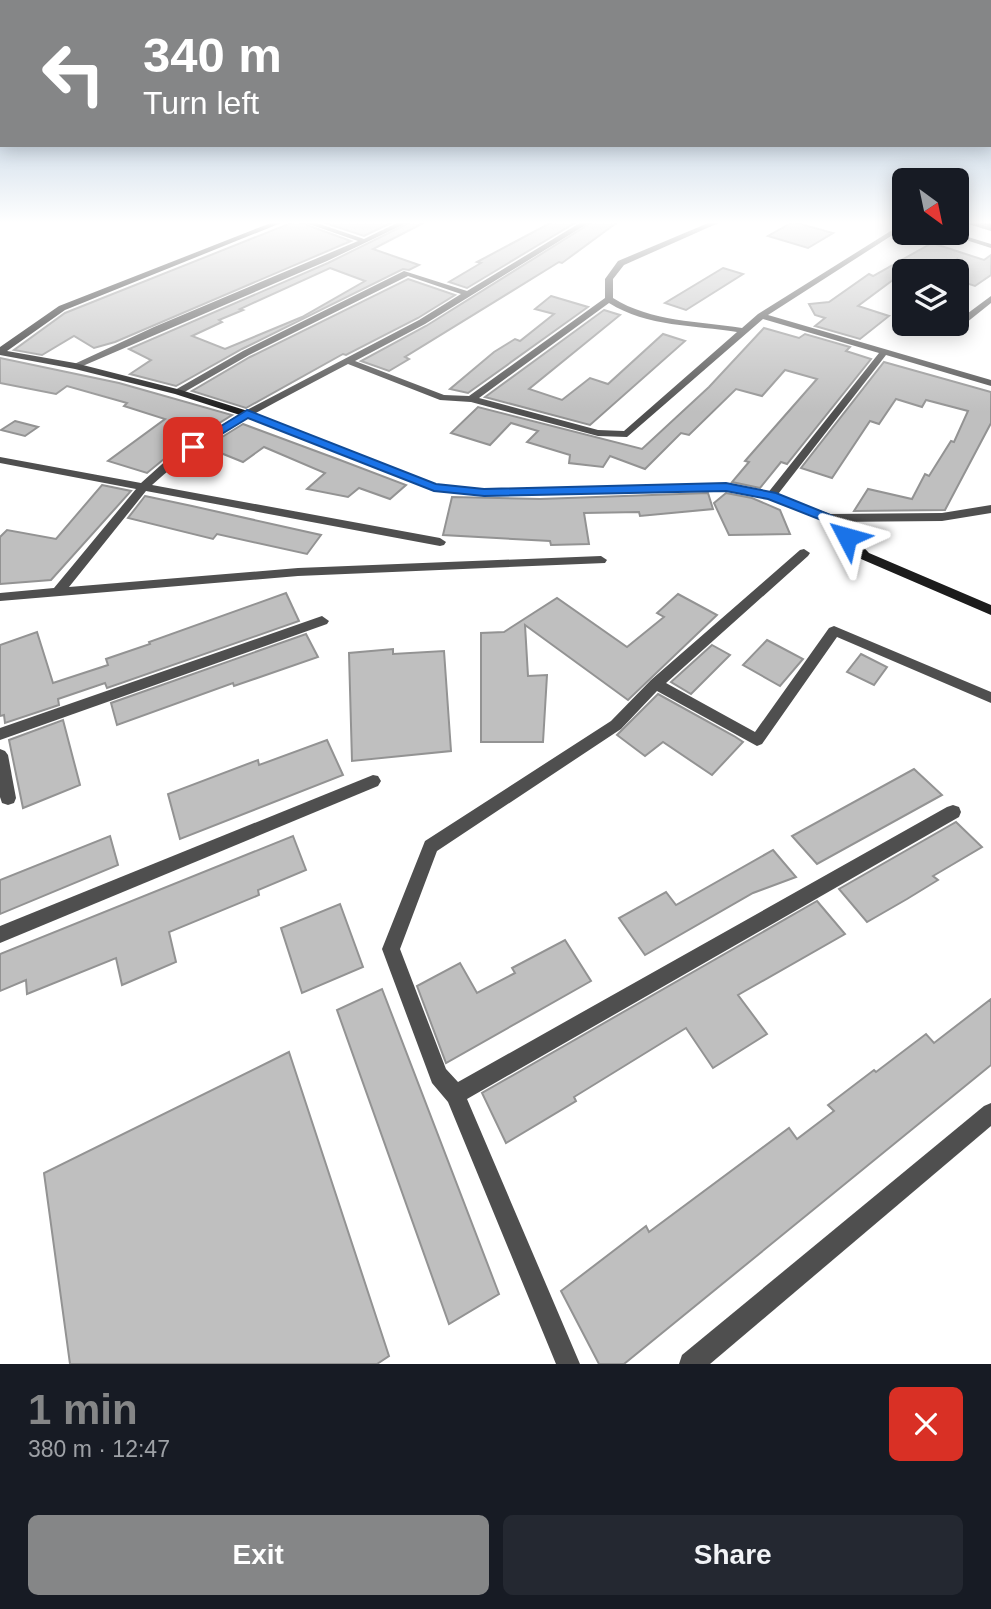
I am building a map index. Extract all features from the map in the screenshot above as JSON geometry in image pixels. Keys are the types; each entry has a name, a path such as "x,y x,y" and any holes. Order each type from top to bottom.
{"street":[{"path":"0,352 62,308 117,285"},
{"path":"75,366 144,333 267,285"},
{"path":"178,392 246,353 384,285"},
{"path":"441,285 468,294"},
{"path":"58,592 144,486 175,458 247,414 483,285"},
{"path":"607,285 609,299 620,309 640,315 744,331"},
{"path":"348,361 443,398 471,399 598,433 627,434 761,316 810,285"},
{"path":"471,399 609,299"},
{"path":"969,316 991,299"},
{"path":"761,316 991,383"},
{"path":"771,496 886,351"},
{"path":"0,352 75,366 178,392 247,414 434,488 484,492 726,487 771,496 829,519 942,517 991,509"},
{"path":"0,460 440,542"},
{"path":"829,519 865,556 991,610"},
{"path":"568,1364 455,1095 439,1076 391,949 431,846 616,725 656,684 804,553"},
{"path":"0,597 298,572 601,560"},
{"path":"0,734 322,621"},
{"path":"656,684 757,740 834,631 991,698"},
{"path":"0,755 8,798"},
{"path":"0,935 373,781"},
{"path":"455,1095 953,812"},
{"path":"691,1364 991,1113"}],"building":[{"path":"136,285 249,285 115,342 94,348 74,336 42,355 14,350 65,313"},
{"path":"278,285 293,285 240,309 243,310 192,336 225,349 302,317 359,285 371,285 242,349 176,386 130,374 151,360 129,349"},
{"path":"397,285 425,285 455,295 418,318 346,355 343,354 246,408 192,391 250,357"},
{"path":"492,285 522,285 405,357 409,359 389,371 361,361 426,326"},
{"path":"695,285 726,285 686,310 665,303"},
{"path":"854,285 887,285 858,306 889,316 860,339 815,326 825,318 815,315 809,304 829,302"},
{"path":"551,296 588,307 468,393 450,389 494,352 515,339 520,341 554,314 535,309"},
{"path":"604,310 620,315 529,389 562,400 590,378 608,384 663,334 685,341 590,425 485,397"},
{"path":"764,328 799,338 805,334 850,347 846,351 871,359 787,464 781,462 760,488 732,482 749,462 745,461 817,379 785,370 762,396 736,389 689,435 681,433 645,469 610,456 603,467 569,463 570,455 527,442 538,431 511,423 490,445 451,433 478,407 642,449 709,387"},
{"path":"0,358 119,383 232,415 170,454 147,473 108,461 165,419 124,406 127,403 67,386 56,394 0,383"},
{"path":"884,362 991,392 991,423 945,510 854,511 868,489 912,499 925,474 929,476 951,441 954,442 968,411 926,400 922,407 896,399 879,424 870,421 832,478 801,468"},
{"path":"15,421 38,427 25,436 1,430"},
{"path":"243,424 406,485 390,499 359,488 348,497 307,489 325,473 264,447 243,462 206,447"},
{"path":"102,485 131,491 51,580 0,584 0,537 7,530 56,539"},
{"path":"708,493 713,509 640,516 639,512 584,513 589,544 551,545 550,541 443,535 452,497 540,499"},
{"path":"726,493 752,498 780,510 790,534 729,535 714,503"},
{"path":"145,496 321,535 307,554 217,534 213,539 128,518"},
{"path":"286,593 299,621 107,688 105,683 58,699 59,705 5,723 4,715 0,716 0,645 37,632 53,683 108,665 106,659 150,644 149,642"},
{"path":"678,594 717,615 628,700 525,625 528,676 547,675 543,742 481,742 481,633 504,632 557,598 627,647 664,617 657,613"},
{"path":"306,634 318,657 234,686 233,683 117,725 111,703"},
{"path":"767,640 803,659 780,686 743,665"},
{"path":"712,645 730,655 691,694 671,682"},
{"path":"393,649 393,654 444,651 451,751 352,761 349,653"},
{"path":"861,654 887,667 874,685 847,672"},
{"path":"658,694 743,742 712,775 663,742 645,756 617,735"},
{"path":"63,720 80,785 23,808 9,740"},
{"path":"327,740 343,775 180,839 168,794 258,760 259,765"},
{"path":"914,769 942,795 817,864 792,836"},
{"path":"956,822 982,847 933,876 938,880 867,922 839,889"},
{"path":"110,836 118,865 0,914 0,880"},
{"path":"293,836 306,870 258,890 259,895 169,932 176,962 122,985 116,958 27,994 26,980 0,991 0,954"},
{"path":"773,850 796,877 753,893 645,955 619,918 666,892 676,905"},
{"path":"817,901 845,934 738,995 767,1034 713,1068 686,1028 574,1097 576,1101 506,1143 482,1093"},
{"path":"340,904 363,967 302,993 281,928"},
{"path":"565,940 591,981 446,1063 417,986 460,963 477,993 515,973 512,968"},
{"path":"382,989 499,1294 449,1324 337,1010"},
{"path":"991,999 991,1065 624,1364 599,1364 561,1291 646,1226 649,1232 789,1128 797,1139 834,1111 828,1105 926,1034 934,1043"},
{"path":"289,1052 389,1356 377,1364 70,1364 44,1173"}],"route":[{"path":"193,447 247,414 434,488 484,492 726,487 771,496 829,519 847,537"}]}
